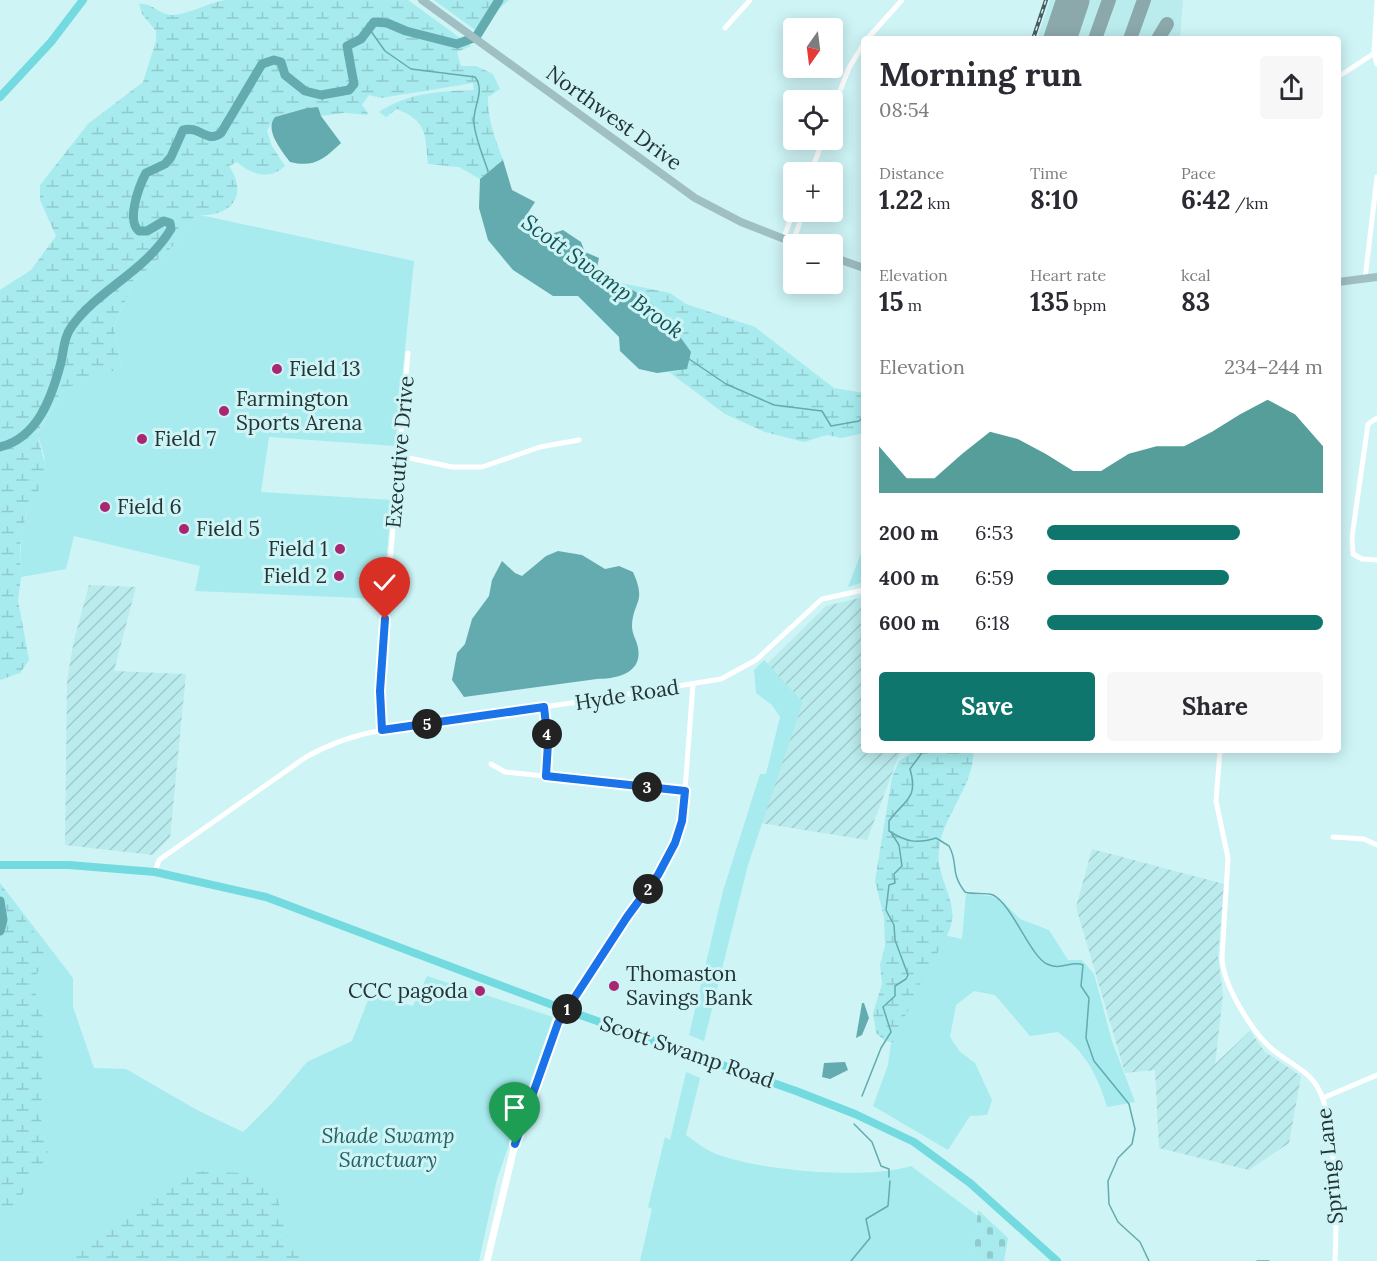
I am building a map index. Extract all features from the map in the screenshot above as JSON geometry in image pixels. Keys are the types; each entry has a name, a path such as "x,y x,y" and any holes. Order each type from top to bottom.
{"highway":[{"path":"0,97 51,42 83,0"},
{"name":"Scott Swamp Road","path":"0,865 69,865 155,872 266,897 566,1010 796,1091 855,1114 914,1142 970,1183 1057,1261"}],"main road":[{"name":"Northwest Drive","path":"422,0 695,198 735,220 783,240"},
{"path":"843,261 861,267"},
{"path":"1341,282 1377,277"}],"street":[{"path":"725,28 750,0"},
{"path":"870,36 902,0"},
{"path":"1377,0 1375,52 1377,64"},
{"path":"840,90 849,68 861,48"},
{"path":"1341,75 1375,52"},
{"path":"1365,279 1377,177"},
{"name":"Executive Drive","path":"382,730 380,679 408,353"},
{"path":"1376,418 1368,424 1352,537 1353,554 1362,559 1377,560"},
{"path":"400,456 452,466 482,467 540,447 579,440"},
{"name":"Hyde Road","path":"155,872 159,860 306,757 343,738 382,730 721,679 746,668 822,599 861,591"},
{"path":"487,1261 515,1144 558,1023 661,871 681,828 693,684"},
{"path":"544,707 548,743 546,776"},
{"name":"Spring Lane","path":"1220,753 1216,801 1228,866 1222,958 1224,974 1234,996 1265,1042 1304,1071 1323,1098 1330,1139 1336,1230 1335,1261"},
{"path":"491,764 505,772 685,791"},
{"path":"1333,837 1364,839 1377,845"},
{"path":"1323,1098 1377,1075"}],"shaded area":[{"path":"1050,0 1183,0 1180,36 1038,36"},
{"path":"318,107 321,116 341,143 318,161 306,164 290,162 275,140 272,122 275,117"},
{"path":"503,160 512,190 535,202 520,225 540,235 563,230 581,242 585,252 599,258 595,276 613,281 641,295 662,313 691,352 687,369 657,373 639,369 620,351 619,337 578,296 553,296 513,270 488,240 479,208 480,179"},
{"path":"558,551 582,555 605,569 619,566 633,572 639,590 632,626 638,648 636,664 626,673 612,678 464,697 452,680 457,653 465,644 472,619 489,596 492,580 502,561 522,576 546,556"},
{"path":"89,585 136,587 114,671 186,674 170,837 153,855 65,845 67,680 74,640"},
{"path":"861,598 861,753 900,753 867,840 761,823 803,702 767,664 826,606"},
{"path":"1092,849 1224,884 1218,957 1223,995 1215,1064 1250,1031 1265,1052 1301,1076 1289,1143 1249,1170 1159,1148 1155,1070 1125,1073 1076,907"},
{"path":"862,1003 864,1003 869,1018 862,1035 856,1038"},
{"path":"845,1062 848,1070 830,1079 822,1077 824,1063"}],"green space":[{"path":"225,0 408,0 471,46 457,52 461,66 476,66 493,74 500,89 488,97 489,113 503,160 480,179 459,167 428,164 425,137 420,124 397,109 386,117 379,112 412,97 436,92 474,90 473,83 381,98 369,95 362,105 369,115 344,113 320,116 318,107 275,117 267,131 272,146 285,166 273,173 260,174 248,170 237,162 229,166 235,176 237,186 234,201 221,212 200,215 185,228 180,240 134,281 114,327 121,366 104,376 98,376 64,389 37,433 44,461 50,468 26,515 20,546 21,577 18,600 29,660 20,673 0,680 0,290 31,270 56,236 40,200 40,185 88,124 143,82 156,41 156,31 142,14 139,4 174,15"},
{"path":"434,0 509,0 475,30"},
{"name":"Farmington Sports Arena","path":"200,215 414,261 395,446 269,437 261,492 392,500 382,599 195,591 200,566 74,536 66,569 21,577 24,524 45,471 45,462 37,434 64,389 121,366 114,327 134,281 180,240 185,228"},
{"path":"621,283 670,293 686,304 755,327 834,388 861,392 861,434 842,438 827,435 804,442 765,432 725,414 669,372 679,371 662,311"},
{"path":"861,553 861,583 848,587"},
{"path":"764,660 803,702 748,865 704,1041 689,1035 723,891 760,774 766,774 780,717 772,705 756,693 754,670"},
{"path":"911,753 973,753 969,775 941,837 939,850 939,865 952,909 950,928 920,983 922,993 906,1013 898,1043 885,1041 876,1033 873,1013 882,984 880,965 885,946 884,917 875,881 892,777 899,761"},
{"name":"Shade Swamp Sanctuary","path":"0,883 73,978 73,1007 94,1068 126,1069 197,1110 243,1132 275,1100 307,1062 352,1041 370,995 413,1006 427,976 553,1017 497,1179 479,1261 0,1261"},
{"path":"0,883 47,951 33,983 43,1018 41,1135 50,1145 43,1164 30,1184 0,1217"},
{"path":"966,894 991,896 1002,901 1020,919 1049,930 1068,960 1082,960 1094,974 1112,1041 1135,1102 1107,1107 1095,1075 1076,1047 1067,1039 1058,1032 1030,1036 995,995 974,991 956,1005 950,1037 960,1052 975,1063 992,1100 987,1115 970,1116 948,1150 873,1106 888,1065 907,927 962,939"},
{"path":"686,1072 700,1078 686,1135 703,1147 733,1159 784,1169 841,1173 892,1170 911,1166 978,1216 973,1261 640,1261 652,1209 648,1207 665,1137 670,1140"},
{"path":"197,1171 241,1173 277,1195 286,1235 302,1261 61,1261 108,1223"},
{"path":"978,1210 1008,1238 1004,1261 973,1261"}],"waterway":[{"path":"0,447 24,435 40,416 52,391 65,340 72,326 95,301 148,257 171,229 170,223 164,221 147,231 139,231 135,226 134,212 137,194 146,173 165,164 171,157 183,130 194,130 207,136 216,136 221,133 262,64 274,60 281,62 285,75 305,91 321,95 349,90 354,84 347,46 361,39 374,22 387,23 406,31 457,44 476,37 499,0"},
{"name":"Scott Swamp Brook","path":"368,27 385,51 411,69 475,77 479,94 474,124 488,171"},
{"name":"Scott Swamp Brook","path":"689,359 726,384 774,405 822,411 831,426 861,419"},
{"path":"922,753 910,769 913,787 911,793 889,821 889,831 912,841 936,838 949,846 957,878 965,892 990,894 1000,900 1034,951 1047,964 1052,966 1083,965 1081,986 1089,998 1086,1038 1094,1061 1129,1104 1135,1129 1132,1144 1118,1158 1108,1181 1109,1204 1118,1222 1140,1242 1149,1261"},
{"path":"862,1096 881,1048 891,1032 883,1007 895,996 895,986 908,975 895,940 894,925 886,910 889,885 895,883 894,874 902,866 899,845 892,834"},
{"path":"0,901 3,920 0,931"},
{"path":"854,1124 872,1142 881,1166 889,1169 889,1177"},
{"path":"851,1261 870,1238 866,1219 888,1206 890,1181"},
{"path":"1257,1261 1269,1261"}],"taxiway":[{"path":"1096,36 1109,0"},
{"path":"1131,36 1144,0"},
{"path":"1160,36 1167,24"}],"runway":[{"path":"1061,36 1073,0"}],"railway":[{"path":"1034,36 1046,0"}],"place":[{"name":"Field 13","path":"277,369"},
{"name":"Farmington Sports Arena","path":"224,411"},
{"name":"Field 7","path":"142,439"},
{"name":"Field 6","path":"105,507"},
{"name":"Field 5","path":"184,529"},
{"name":"Field 1","path":"340,549"},
{"name":"Field 2","path":"339,576"},
{"name":"Thomaston Savings Bank","path":"614,986"},
{"name":"CCC pagoda","path":"480,991"}],"route":[{"path":"385,619 380,679 382,730 544,707 548,743 546,776 685,791 681,828 658,875 627,917 558,1023 515,1144"}]}
